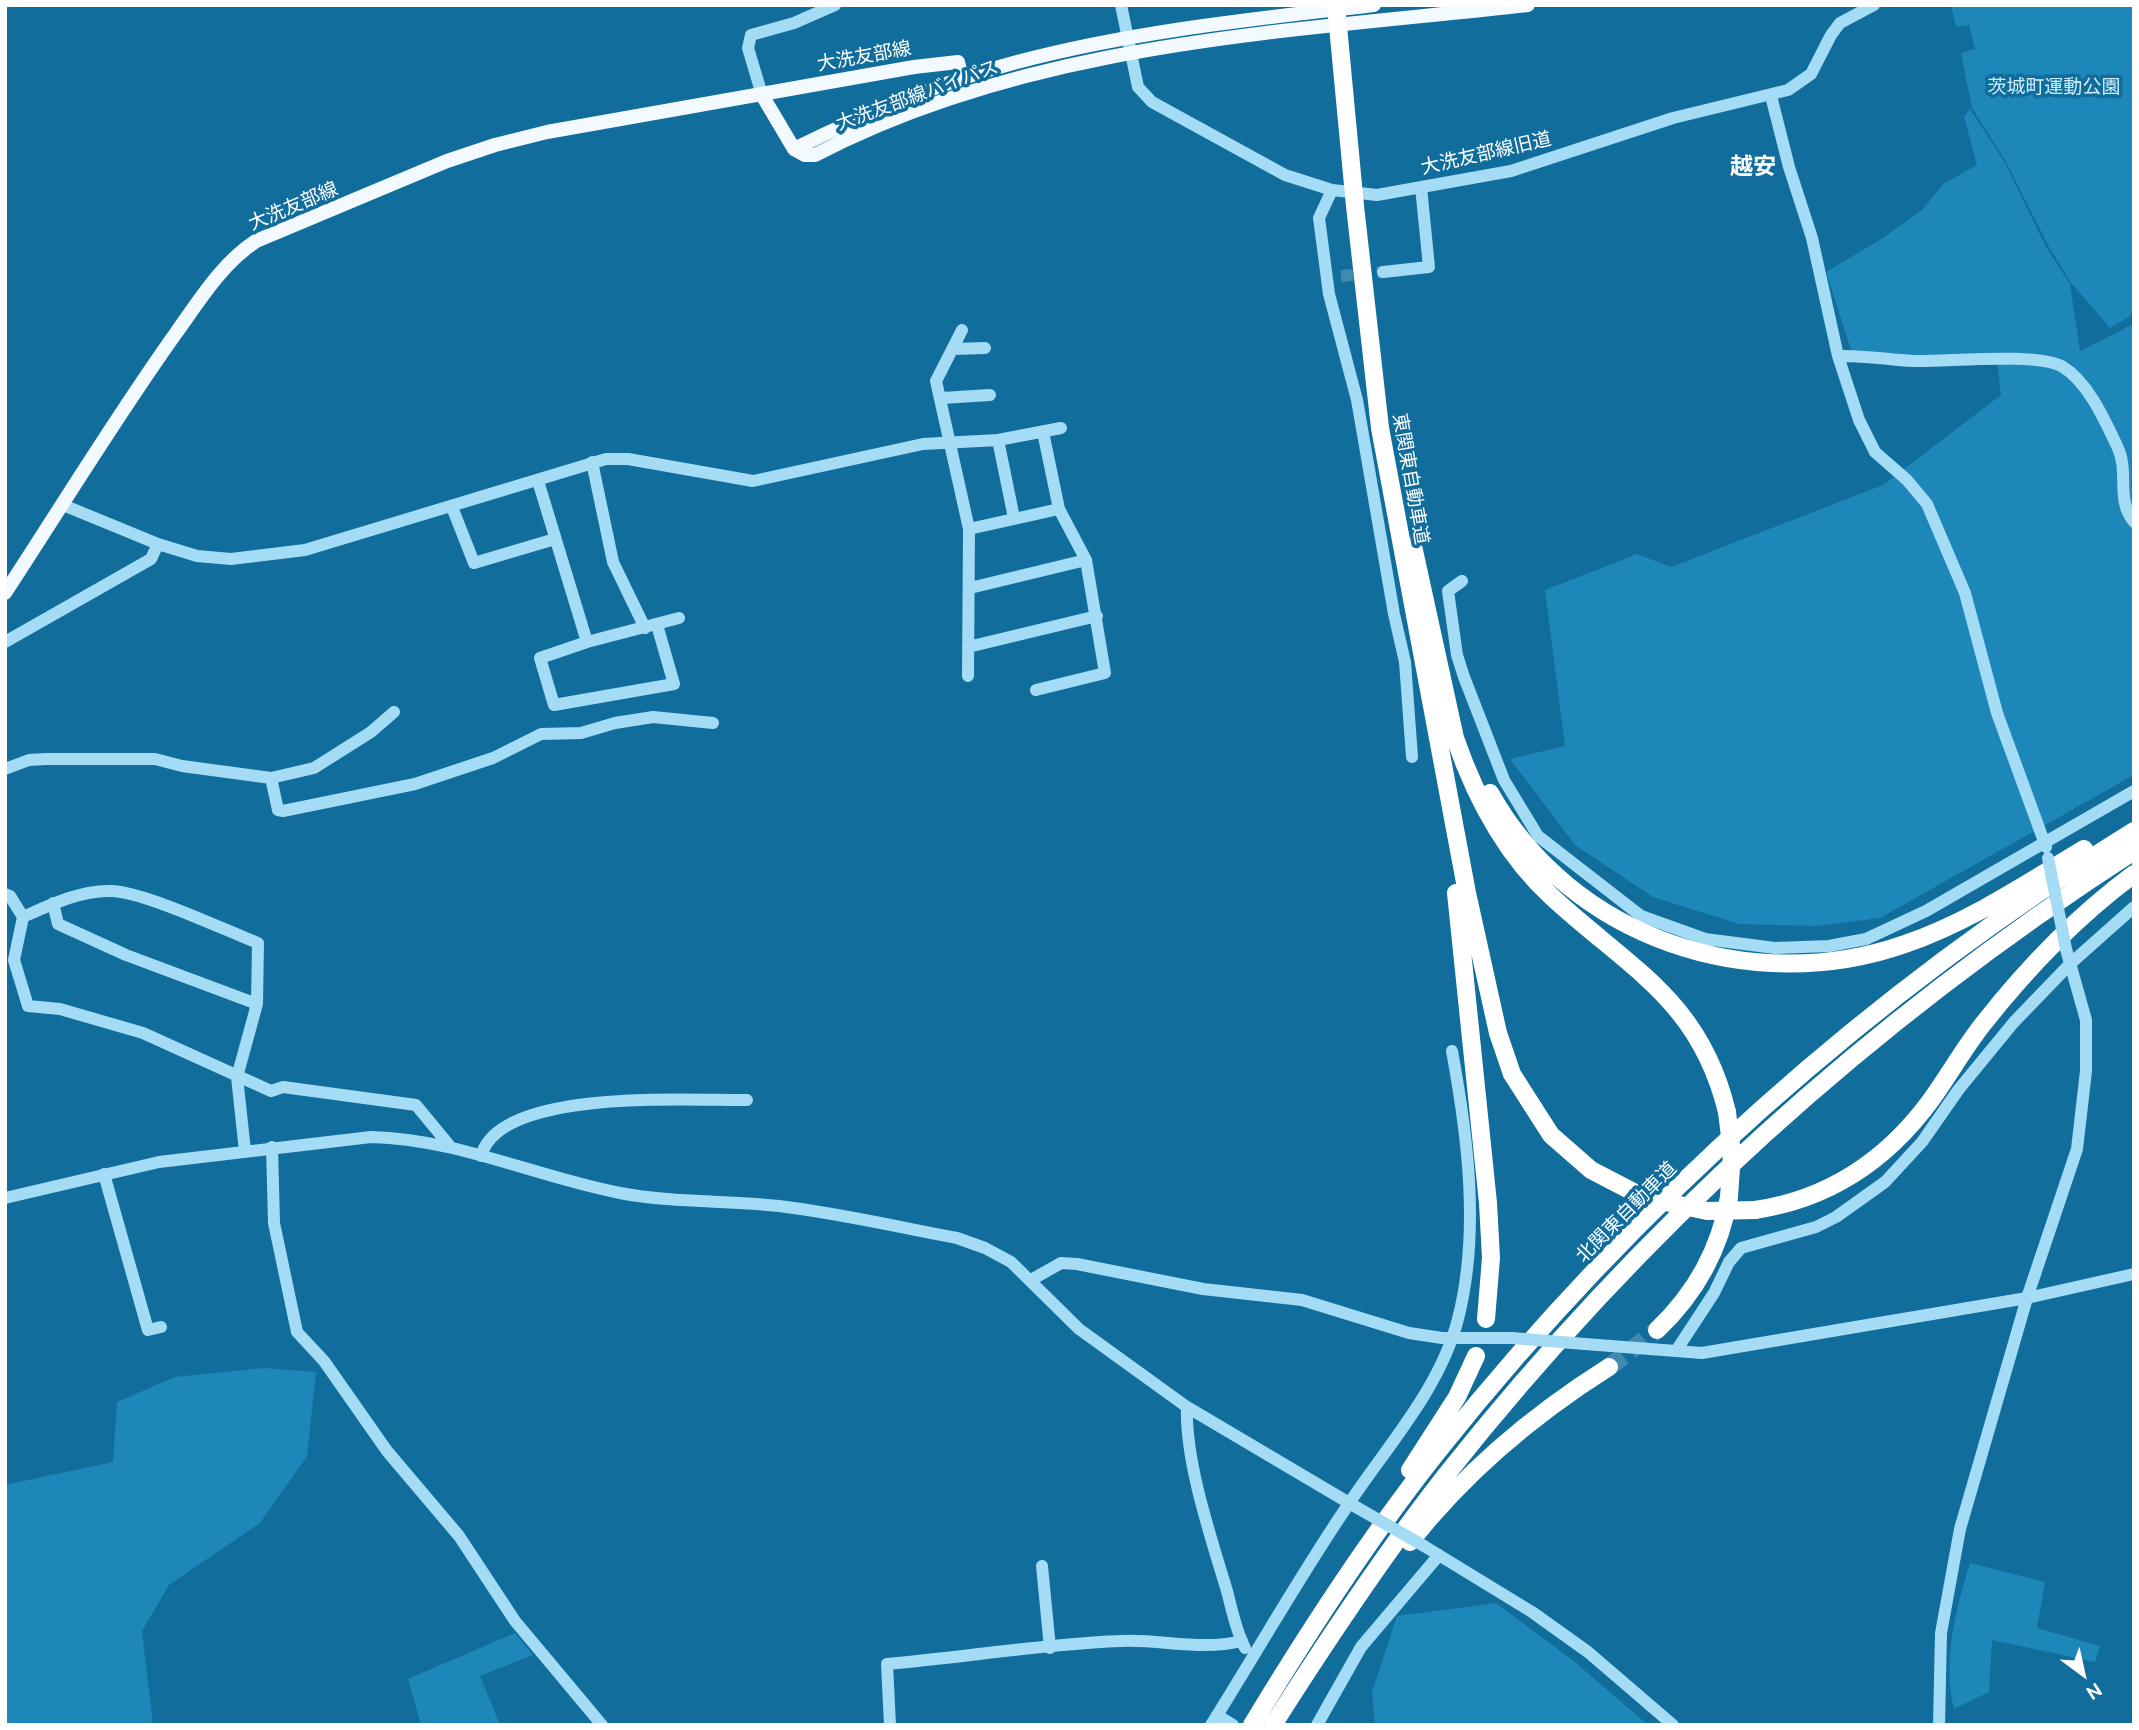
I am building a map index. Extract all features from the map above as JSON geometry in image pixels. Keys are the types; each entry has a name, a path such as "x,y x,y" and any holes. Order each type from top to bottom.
{"highway":[{"name":"東関東自動車道","path":"1336,5 1367,309 1429,652"},
{"path":"1429,652 1475,766 1493,799 1530,850 1570,888 1615,918 1669,944 1711,956 1761,964 1813,964 1867,956 1905,944 1968,916 2134,822"},
{"path":"1429,652 1460,752 1478,794 1502,836 1531,876 1552,897 1640,971 1678,1009 1713,1065 1727,1112 1732,1153 1725,1223 1711,1259 1686,1300 1657,1330"},
{"path":"1429,652 1487,991 1512,1074 1538,1118 1569,1154 1611,1182 1643,1197 1707,1211 1755,1210 1791,1203 1827,1190 1860,1171 1889,1148 1924,1109 1980,1027 2024,974 2075,922 2134,874"},
{"path":"1429,652 1480,1110 1491,1258 1486,1319"},
{"name":"北関東自動車道","path":"1252,1725 1284,1672 1393,1511 1441,1447 1566,1303 1641,1226 1751,1122 1882,1010 2015,909 2134,831"},
{"name":"北関東自動車道","path":"1273,1724 1376,1569 1446,1476 1521,1384 1646,1247 1762,1135 1843,1065 2017,930 2134,851"},
{"path":"1284,1672 1354,1552 1457,1397 1476,1356"},
{"path":"1273,1724 1385,1574 1452,1494 1528,1422 1609,1367"}],"main road":[{"name":"大洗友部線バイパス","path":"794,149 876,111 962,78 1017,61 1195,25 1374,5"},
{"name":"大洗友部線バイパス","path":"794,149 805,155 816,155 891,120 950,99 1023,77 1131,54 1194,43 1528,5"},
{"name":"大洗友部線","path":"5,593 132,396 186,319 233,259 256,241 447,161 547,132 958,62 962,78"},
{"path":"762,95 794,149"}],"street":[{"path":"762,95 748,48 751,35 794,23 835,5"},
{"name":"大洗友部線旧道","path":"1121,5 1138,88 1152,102 1285,175 1332,190 1377,195 1511,171 1673,118 1788,90 1811,74 1840,23 1874,5"},
{"path":"1772,96 1789,167 1812,238 1838,356 1866,435 1875,452 1907,480 1927,505 1965,593 1997,713 2045,842 2066,949 2086,1020 2087,1044 2077,1149 2027,1298 1953,1560 1941,1633 1939,1725"},
{"path":"1383,272 1429,267 1421,187"},
{"path":"1332,190 1319,218 1327,278 1357,400 1394,614 1402,644 1412,757"},
{"path":"1327,278 1341,276"},
{"path":"962,330 936,381 942,398 969,528 968,676"},
{"path":"953,349 985,348"},
{"path":"1838,356 1915,361 2026,359 2063,368 2083,387 2119,449 2124,469 2123,499 2134,522"},
{"path":"942,398 990,395"},
{"path":"63,505 158,544 216,558 267,555 305,550 538,481 592,462 628,459 753,481 923,444 998,440 1061,428"},
{"path":"1036,690 1105,673 1086,560 1059,509 1043,432"},
{"path":"998,440 1014,518"},
{"path":"592,462 613,562 651,626 674,684 554,705 540,658 587,642 651,626 678,618"},
{"path":"538,481 587,642"},
{"path":"452,507 474,563 555,539"},
{"path":"969,528 1059,509"},
{"path":"5,642 151,559 158,544"},
{"path":"970,588 1086,560"},
{"path":"1462,580 1448,591 1457,655 1513,799 1538,836 1641,916 1705,939 1751,947 1852,943 1893,928 1926,911 2134,791"},
{"path":"968,647 1097,616"},
{"path":"5,769 29,760 155,759 182,766 271,778 314,768 371,732 394,712"},
{"path":"271,778 274,804 278,810 283,811 415,784 493,758 541,734 581,733 615,723 653,717 713,723"},
{"path":"23,917 53,903 95,892 113,891 140,898 258,943 257,1004 237,1077 245,1151"},
{"path":"5,894 10,896 23,917 14,960 28,1006 60,1009 143,1033 271,1091 283,1087 416,1105 449,1145"},
{"path":"53,903 58,924 126,954 257,1004"},
{"path":"1676,1351 1714,1293 1728,1262 1741,1248 1816,1227 1836,1217 1885,1182 1922,1142 1995,1043 2070,964 2134,907"},
{"path":"1221,1721 1250,1657 1426,1391 1452,1335 1466,1272 1469,1195 1465,1130 1452,1051"},
{"path":"481,1156 485,1144 498,1133 546,1109 625,1101 747,1100"},
{"path":"5,1198 159,1162 372,1137 403,1138 449,1145 594,1188 631,1195 778,1206 957,1238 1000,1255 1031,1280 1079,1329 1187,1407 1532,1612 1576,1644 1673,1725"},
{"path":"271,1147 274,1223 297,1332 324,1361 387,1451 459,1536 515,1621 602,1725"},
{"path":"104,1174 148,1330 161,1327"},
{"path":"1031,1280 1061,1263 1077,1264 1203,1289 1302,1300 1339,1310 1392,1330 1442,1338 1452,1335 1512,1338 1702,1353 2027,1298 2134,1274"},
{"path":"1187,1407 1186,1426 1192,1455 1242,1641 1250,1657"},
{"path":"1317,1725 1361,1647 1439,1555"},
{"path":"1042,1566 1050,1648"},
{"path":"890,1725 887,1664 1122,1641 1161,1640 1177,1646 1196,1646 1242,1641"}],"green space":[{"name":"茨城町運動公園","path":"1951,5 2134,5 2134,314 2110,328 2071,283 2049,247 2005,160 1972,108 1961,53 1975,49 1969,25 1956,27"},
{"path":"1970,109 2004,161 2046,247 2070,284 2080,351 2134,324 2134,775 1880,918 1817,926 1739,924 1653,897 1575,845 1510,759 1565,746 1545,590 1637,554 1671,567 1883,485 2001,395 1997,360 1852,353 1826,272 1883,238 1923,209 1943,184 1977,165 1964,117"},
{"path":"264,1368 316,1372 307,1456 260,1523 169,1585 142,1631 153,1725 5,1725 5,1485 113,1462 117,1402 175,1377"},
{"path":"1970,1563 2045,1582 2037,1628 2100,1646 2095,1662 1992,1640 1989,1692 1954,1709 1949,1672 1952,1635"},
{"path":"1496,1603 1575,1662 1648,1725 1375,1725 1372,1692 1397,1616"},
{"path":"515,1633 533,1655 480,1676 500,1725 421,1725 408,1679"}],"tunnel":[{"path":"1341,276 1383,272"},
{"path":"1609,1367 1657,1330"}],"district":[{"name":"越安","path":"1753,166"}]}
